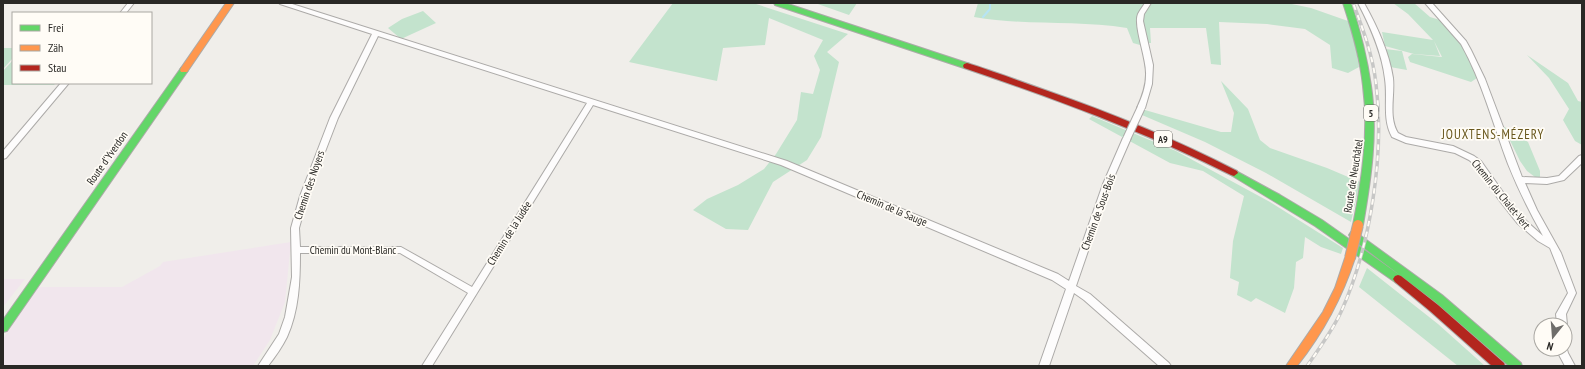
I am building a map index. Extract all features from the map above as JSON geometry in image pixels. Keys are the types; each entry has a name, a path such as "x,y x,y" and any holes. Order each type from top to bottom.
{"main road":[{"name":"Route d'Yverdon","path":"3,328 230,3"},
{"name":"A9","path":"778,3 1086,108 1157,136 1214,162 1288,203 1363,253 1436,309 1500,366"},
{"name":"A9","path":"801,3 1026,78 1115,110 1200,146 1288,193"},
{"name":"Route de Neuchâtel","path":"1291,366 1314,336 1328,314 1341,286 1358,225 1368,168 1371,115 1369,85 1362,46 1347,3"},
{"path":"1344,228 1429,290 1517,366"}],"street":[{"path":"124,12 131,3"},
{"name":"Chemin de la Sauge","path":"282,3 784,163 1055,277 1087,297 1166,366"},
{"name":"Chemin de Sous-Bois","path":"1044,366 1107,184 1149,91 1151,76 1140,21 1141,14 1148,3"},
{"name":"Chemin du Chalet-Vert","path":"1361,3 1381,48 1388,74 1390,122 1392,131 1405,140 1452,149 1469,156 1478,163 1528,228 1543,241 1552,246"},
{"path":"1428,3 1466,47 1481,79 1519,180 1533,210 1552,241 1552,246 1557,253 1572,293 1561,314 1561,317"},
{"name":"Chemin des Noyers","path":"264,366 283,336 290,317 296,277 294,250 296,222 321,149 334,118 376,32"},
{"path":"3,156 64,84"},
{"name":"Chemin de la Judée","path":"427,366 592,101"},
{"path":"1519,180 1547,181 1562,178 1582,158"},
{"name":"Chemin du Mont-Blanc","path":"294,250 401,250 473,292"},
{"path":"1565,357 1570,366"}],"shaded area":[{"path":"291,242 285,302 270,340 253,366 3,366 3,339 39,287 122,287 160,266 163,262"},
{"path":"3,279 25,279 3,307"}],"green space":[{"path":"673,3 753,3 848,34 827,52 839,62 821,137 807,160 773,182 748,230 726,229 693,210 707,199 738,185 764,169 776,154 797,120 801,92 813,94 820,70 814,56 823,40 769,18 765,45 723,48 717,81 629,62"},
{"path":"815,3 857,3 849,15"},
{"path":"978,3 1287,3 1311,8 1348,21 1353,32 1359,67 1348,73 1332,68 1330,45 1305,29 1267,24 1219,22 1221,65 1211,64 1206,28 1150,28 1151,43 1145,43 1140,32 1140,45 1133,43 1127,28 1089,24 993,20 974,17"},
{"path":"1393,3 1414,3 1430,17 1440,20 1467,50 1477,78 1471,82 1410,62 1408,57 1412,54 1442,57 1434,41 1440,56 1414,54 1385,46 1382,32 1433,40 1408,14"},
{"path":"423,11 436,23 401,39 388,28 402,19"},
{"path":"3,48 12,48 12,59 3,69"},
{"path":"1385,49 1402,51 1407,70 1390,67"},
{"path":"1527,55 1568,83 1578,101 1582,102 1582,145 1575,141 1563,120 1569,109 1549,78"},
{"path":"12,61 12,84 55,84 3,85 3,71"},
{"path":"1221,81 1248,109 1260,140 1270,148 1327,168 1360,182 1351,222 1266,173 1205,142 1142,115 1145,110 1221,132 1231,132 1234,113"},
{"path":"1092,116 1176,151 1270,202 1343,248 1341,254 1321,247 1305,237 1303,258 1296,262 1294,288 1285,313 1256,298 1251,302 1237,295 1239,282 1230,278 1233,241 1244,196 1203,171 1170,163 1089,119"},
{"path":"1503,126 1528,142 1540,171 1540,177 1535,177 1527,171 1520,161"},
{"path":"1367,268 1438,324 1485,366 1458,366 1359,287"}],"waterway":[{"path":"983,17 990,9 990,3"}],"railway":[{"path":"1307,366 1334,326 1351,287 1367,230 1377,170 1378,112 1375,74 1364,33 1353,3"}],"traffic: fast":[{"path":"778,3 967,66"},
{"path":"1347,3 1363,60 1369,113 1367,166 1358,225"},
{"path":"3,328 184,70"},
{"path":"1234,173 1277,197 1318,223 1359,250 1398,279"},
{"path":"1354,235 1438,298 1517,366"}],"traffic: slow":[{"path":"184,70 230,3"},
{"path":"1350,258 1358,225"},
{"path":"1291,366 1310,341 1326,315 1340,288 1350,258"}],"traffic: jam":[{"path":"967,66 1103,114 1169,142 1234,173"},
{"path":"1398,279 1434,308 1500,366"}],"district":[{"name":"JOUXTENS-MÉZERY","path":"1493,134"}]}
